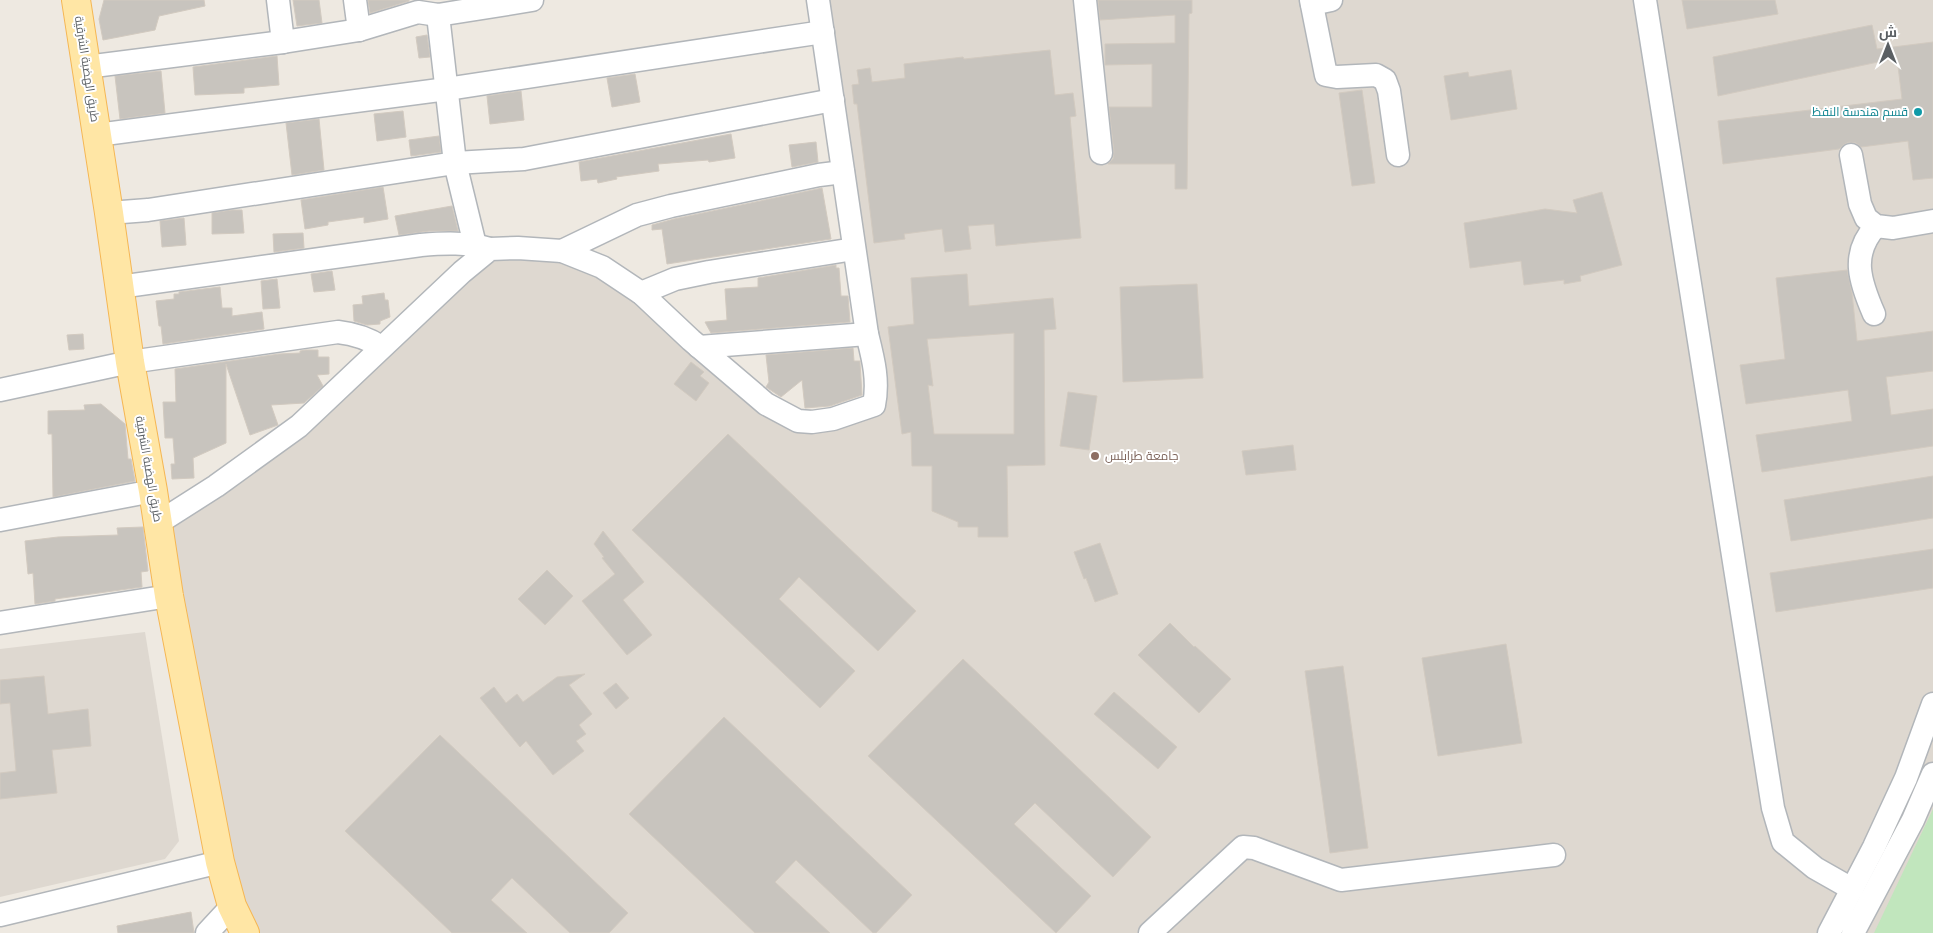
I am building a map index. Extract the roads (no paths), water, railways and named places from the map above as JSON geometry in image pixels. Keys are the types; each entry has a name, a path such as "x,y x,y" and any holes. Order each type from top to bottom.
{"main road":[{"name":"طريق الهضبة الشرقية","path":"76,0 130,362 169,596 220,862 232,906 245,933"}],"street":[{"path":"278,0 283,42"},
{"path":"355,0 359,30"},
{"path":"86,67 283,42 359,30 423,9 532,0"},
{"path":"119,286 421,245 449,243 483,247 562,250 602,268 641,293 699,347 766,404 798,421 812,422 833,419 874,405 877,393 876,380 854,249 818,0"},
{"path":"1086,0 1101,153"},
{"path":"1645,0 1773,808 1783,842 1815,868 1852,889"},
{"path":"1318,1 1326,75 1337,77 1376,75 1385,80 1389,91 1398,154"},
{"path":"423,9 447,89 455,163 483,247"},
{"path":"97,135 447,89 823,32"},
{"path":"109,213 148,210 455,163 524,159 833,100"},
{"path":"1851,155 1860,204 1866,218 1876,226 1893,228 1933,221"},
{"path":"562,250 637,215 671,206 820,175 843,172"},
{"path":"1874,314 1863,290 1859,272 1861,252 1866,237 1876,226"},
{"path":"158,522 216,486 299,426 462,272 483,247"},
{"path":"641,293 675,279 854,249"},
{"path":"0,390 130,362 338,332 370,339 381,347"},
{"path":"699,347 867,334"},
{"path":"0,520 153,491"},
{"path":"0,623 169,596"},
{"path":"1829,933 1906,778 1933,704"},
{"path":"1853,933 1913,820 1933,774"},
{"path":"1150,933 1243,847 1254,848 1341,880 1554,854"},
{"path":"0,915 220,862"},
{"path":"207,933 232,906"}],"place":[{"name":"قسم هندسة النفظ","path":"1918,112"},
{"name":"جامعة طرابلس","path":"1095,456"}]}
